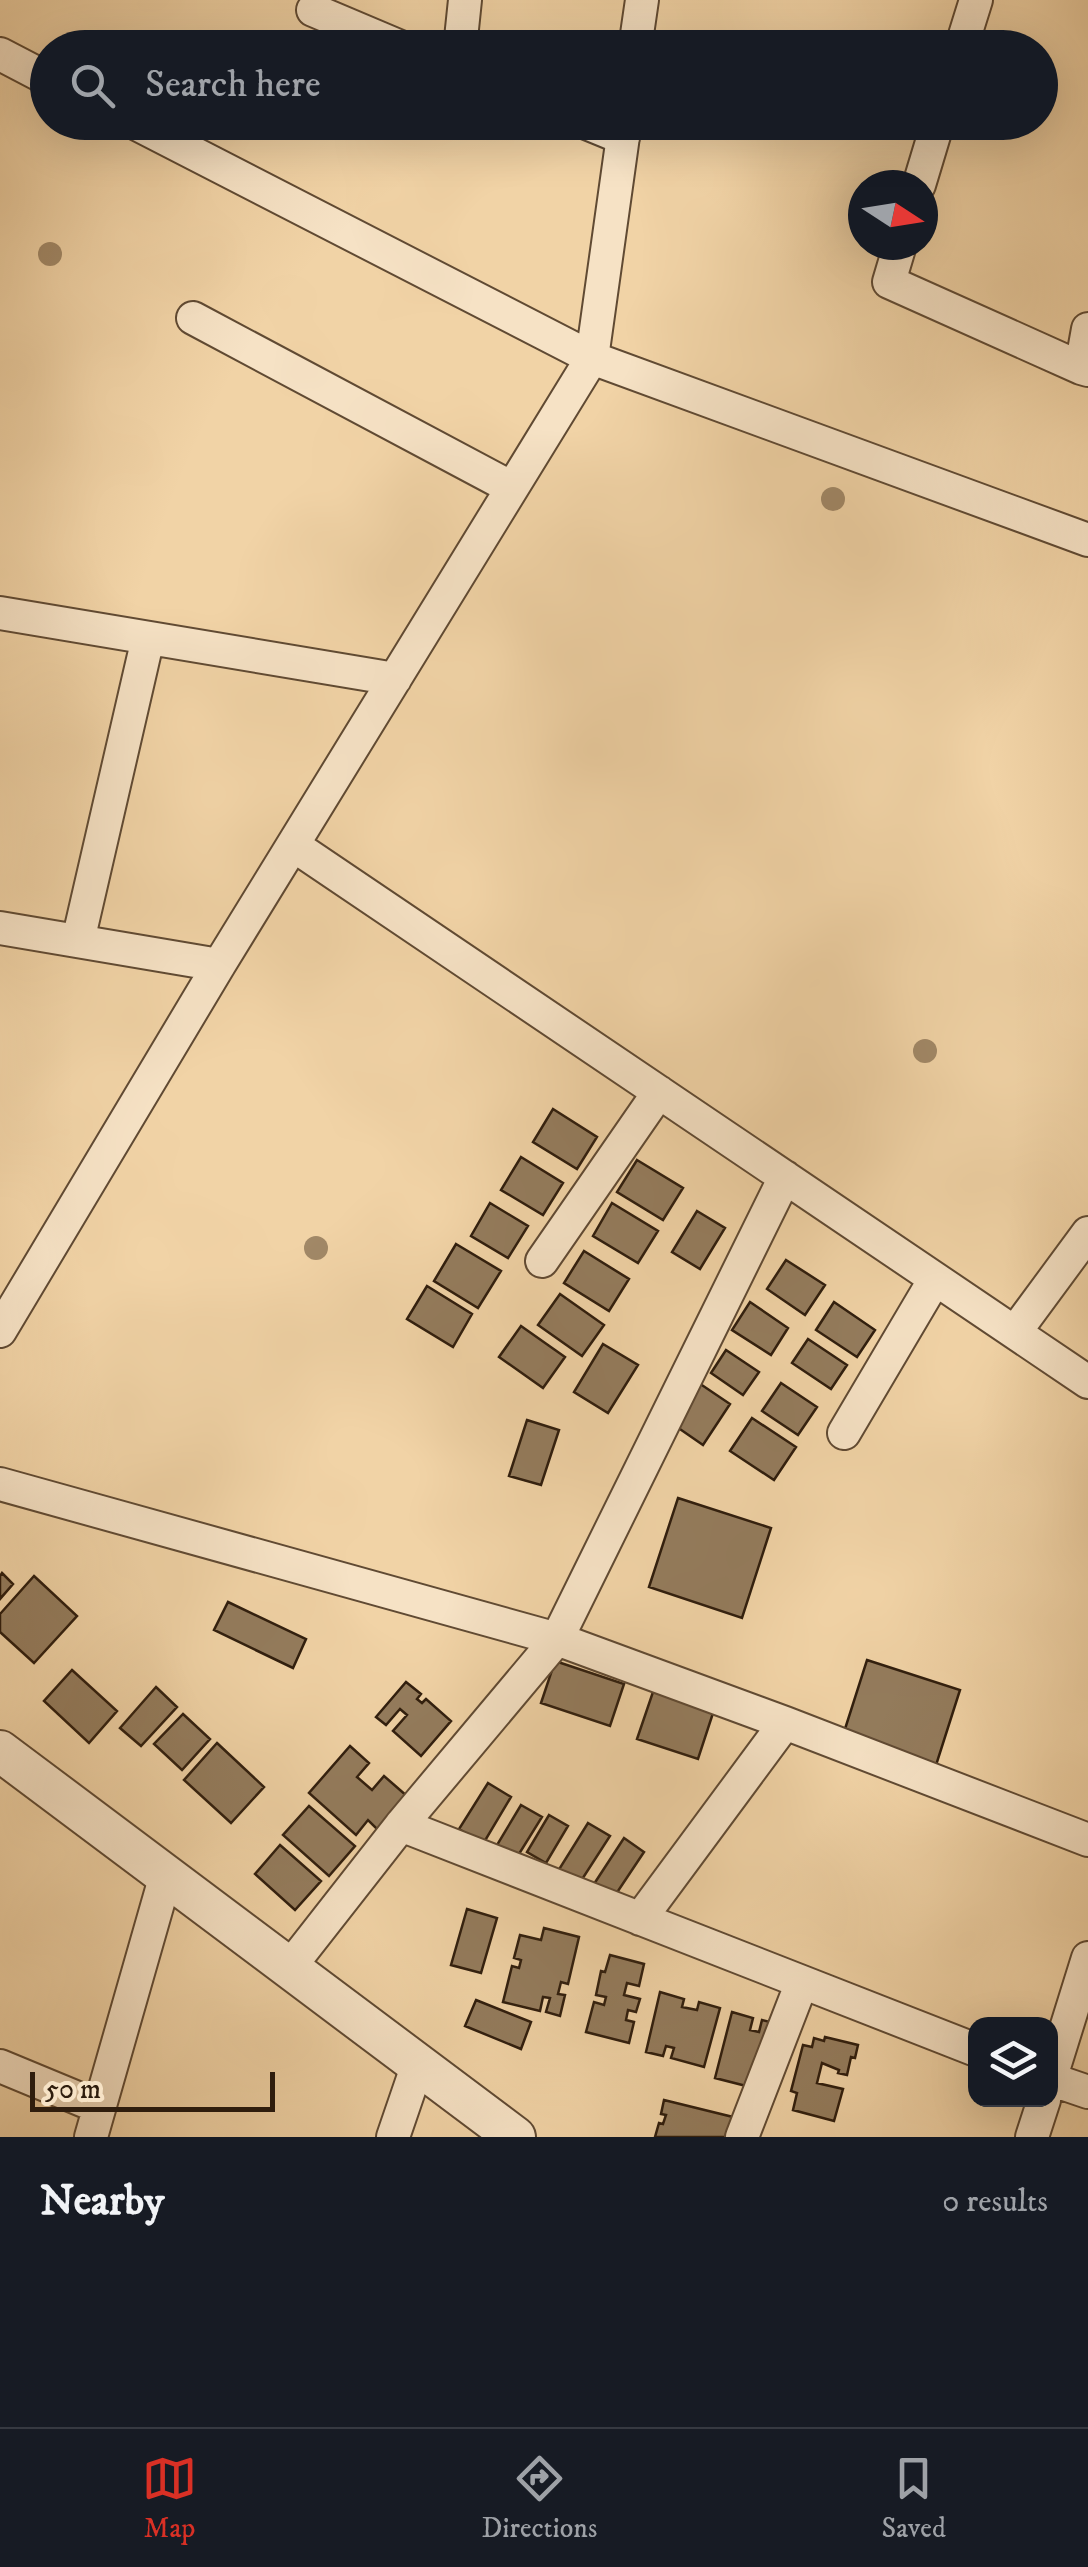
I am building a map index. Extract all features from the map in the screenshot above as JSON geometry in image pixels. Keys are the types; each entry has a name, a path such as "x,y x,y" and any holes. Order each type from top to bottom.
{"street":[{"path":"462,30 465,0"},
{"path":"638,30 642,0"},
{"path":"967,30 976,0"},
{"path":"312,10 360,30"},
{"path":"0,54 30,69"},
{"path":"168,140 592,358 1088,540"},
{"path":"0,1331 219,965 592,358 623,140"},
{"path":"924,170 933,140"},
{"path":"896,260 889,282 1084,369 1088,329"},
{"path":"193,318 512,488"},
{"path":"0,613 395,678"},
{"path":"78,941 148,638"},
{"path":"293,845 1088,1382"},
{"path":"0,928 219,965"},
{"path":"542,1261 659,1092"},
{"path":"289,1968 401,1825 557,1639 785,1177"},
{"path":"1014,1332 1088,1233"},
{"path":"844,1433 935,1279"},
{"path":"0,1484 557,1639 1088,1840"},
{"path":"640,1918 785,1723"},
{"path":"0,1751 515,2137"},
{"path":"401,1825 968,2047"},
{"path":"0,2066 95,2122 166,1875"},
{"path":"1058,2056 1088,1958"},
{"path":"742,2137 802,1982"},
{"path":"393,2137 418,2064"},
{"path":"1058,2081 1088,2092"},
{"path":"1032,2137 1042,2107"}],"building":[{"path":"553,1109 597,1137 577,1169 533,1142"},
{"path":"521,1157 563,1183 543,1215 501,1190"},
{"path":"637,1160 683,1188 663,1220 617,1192"},
{"path":"490,1203 528,1226 508,1258 471,1236"},
{"path":"612,1203 658,1231 638,1263 593,1236"},
{"path":"697,1211 725,1228 700,1269 672,1252"},
{"path":"456,1244 501,1271 478,1308 434,1281"},
{"path":"584,1251 629,1279 609,1311 564,1283"},
{"path":"786,1260 825,1285 805,1315 767,1289"},
{"path":"427,1286 472,1314 453,1347 407,1319"},
{"path":"560,1294 604,1325 582,1356 538,1325"},
{"path":"750,1302 788,1328 771,1355 732,1330"},
{"path":"834,1302 875,1330 857,1357 816,1330"},
{"path":"521,1326 565,1357 543,1388 499,1357"},
{"path":"808,1339 847,1365 831,1389 792,1363"},
{"path":"603,1344 638,1365 608,1413 574,1392"},
{"path":"726,1350 759,1372 743,1395 711,1373"},
{"path":"687,1375 730,1404 703,1445 661,1416"},
{"path":"781,1383 817,1407 798,1435 762,1411"},
{"path":"752,1418 796,1447 774,1480 730,1451"},
{"path":"527,1420 559,1430 541,1485 509,1476"},
{"path":"678,1498 771,1528 742,1618 649,1587"},
{"path":"2,1573 13,1584 0,1599 0,1576"},
{"path":"34,1576 77,1616 34,1663 0,1632 0,1614"},
{"path":"228,1602 306,1639 293,1668 214,1630"},
{"path":"867,1660 960,1690 930,1784 837,1754"},
{"path":"555,1661 624,1684 610,1726 541,1703"},
{"path":"72,1670 117,1711 89,1743 44,1701"},
{"path":"406,1682 421,1694 417,1699 422,1703 426,1699 451,1721 421,1756 393,1731 407,1715 400,1709 386,1725 376,1717"},
{"path":"655,1686 715,1707 698,1759 637,1739"},
{"path":"156,1687 177,1707 141,1746 120,1728"},
{"path":"183,1714 210,1739 182,1770 154,1744"},
{"path":"217,1743 264,1787 231,1823 184,1780"},
{"path":"350,1746 369,1763 357,1777 372,1790 384,1776 408,1797 379,1831 368,1820 356,1835 309,1793"},
{"path":"488,1783 511,1797 483,1844 459,1829"},
{"path":"521,1805 542,1817 514,1862 494,1850"},
{"path":"309,1806 355,1846 329,1876 283,1835"},
{"path":"549,1815 568,1826 546,1863 527,1852"},
{"path":"588,1823 610,1836 579,1884 558,1871"},
{"path":"624,1838 644,1852 614,1897 594,1884"},
{"path":"280,1845 321,1881 295,1910 255,1874"},
{"path":"467,1909 497,1918 481,1973 451,1965"},
{"path":"544,1928 579,1937 568,1984 561,1982 558,1994 565,1995 560,2016 546,2012 550,1998 543,1997 540,2011 503,2002 512,1966 519,1968 521,1960 514,1958 520,1935 541,1940"},
{"path":"610,1955 644,1964 639,1986 627,1983 624,1995 640,1999 636,2012 628,2010 626,2020 634,2022 629,2043 586,2032 594,2002 604,2005 606,1997 596,1995 601,1971 605,1972"},
{"path":"660,1992 684,1999 682,2007 697,2010 699,2002 720,2008 704,2067 671,2058 674,2048 666,2046 663,2056 646,2052"},
{"path":"476,2000 531,2022 521,2049 465,2026"},
{"path":"732,2012 753,2018 750,2030 759,2032 762,2020 790,2027 758,2089 715,2078"},
{"path":"825,2037 858,2045 847,2075 822,2063 817,2083 843,2089 834,2121 793,2110 797,2093 791,2091 803,2045 812,2047 814,2038 824,2041"},
{"path":"664,2100 737,2118 732,2137 655,2137 666,2115 661,2114"}]}
